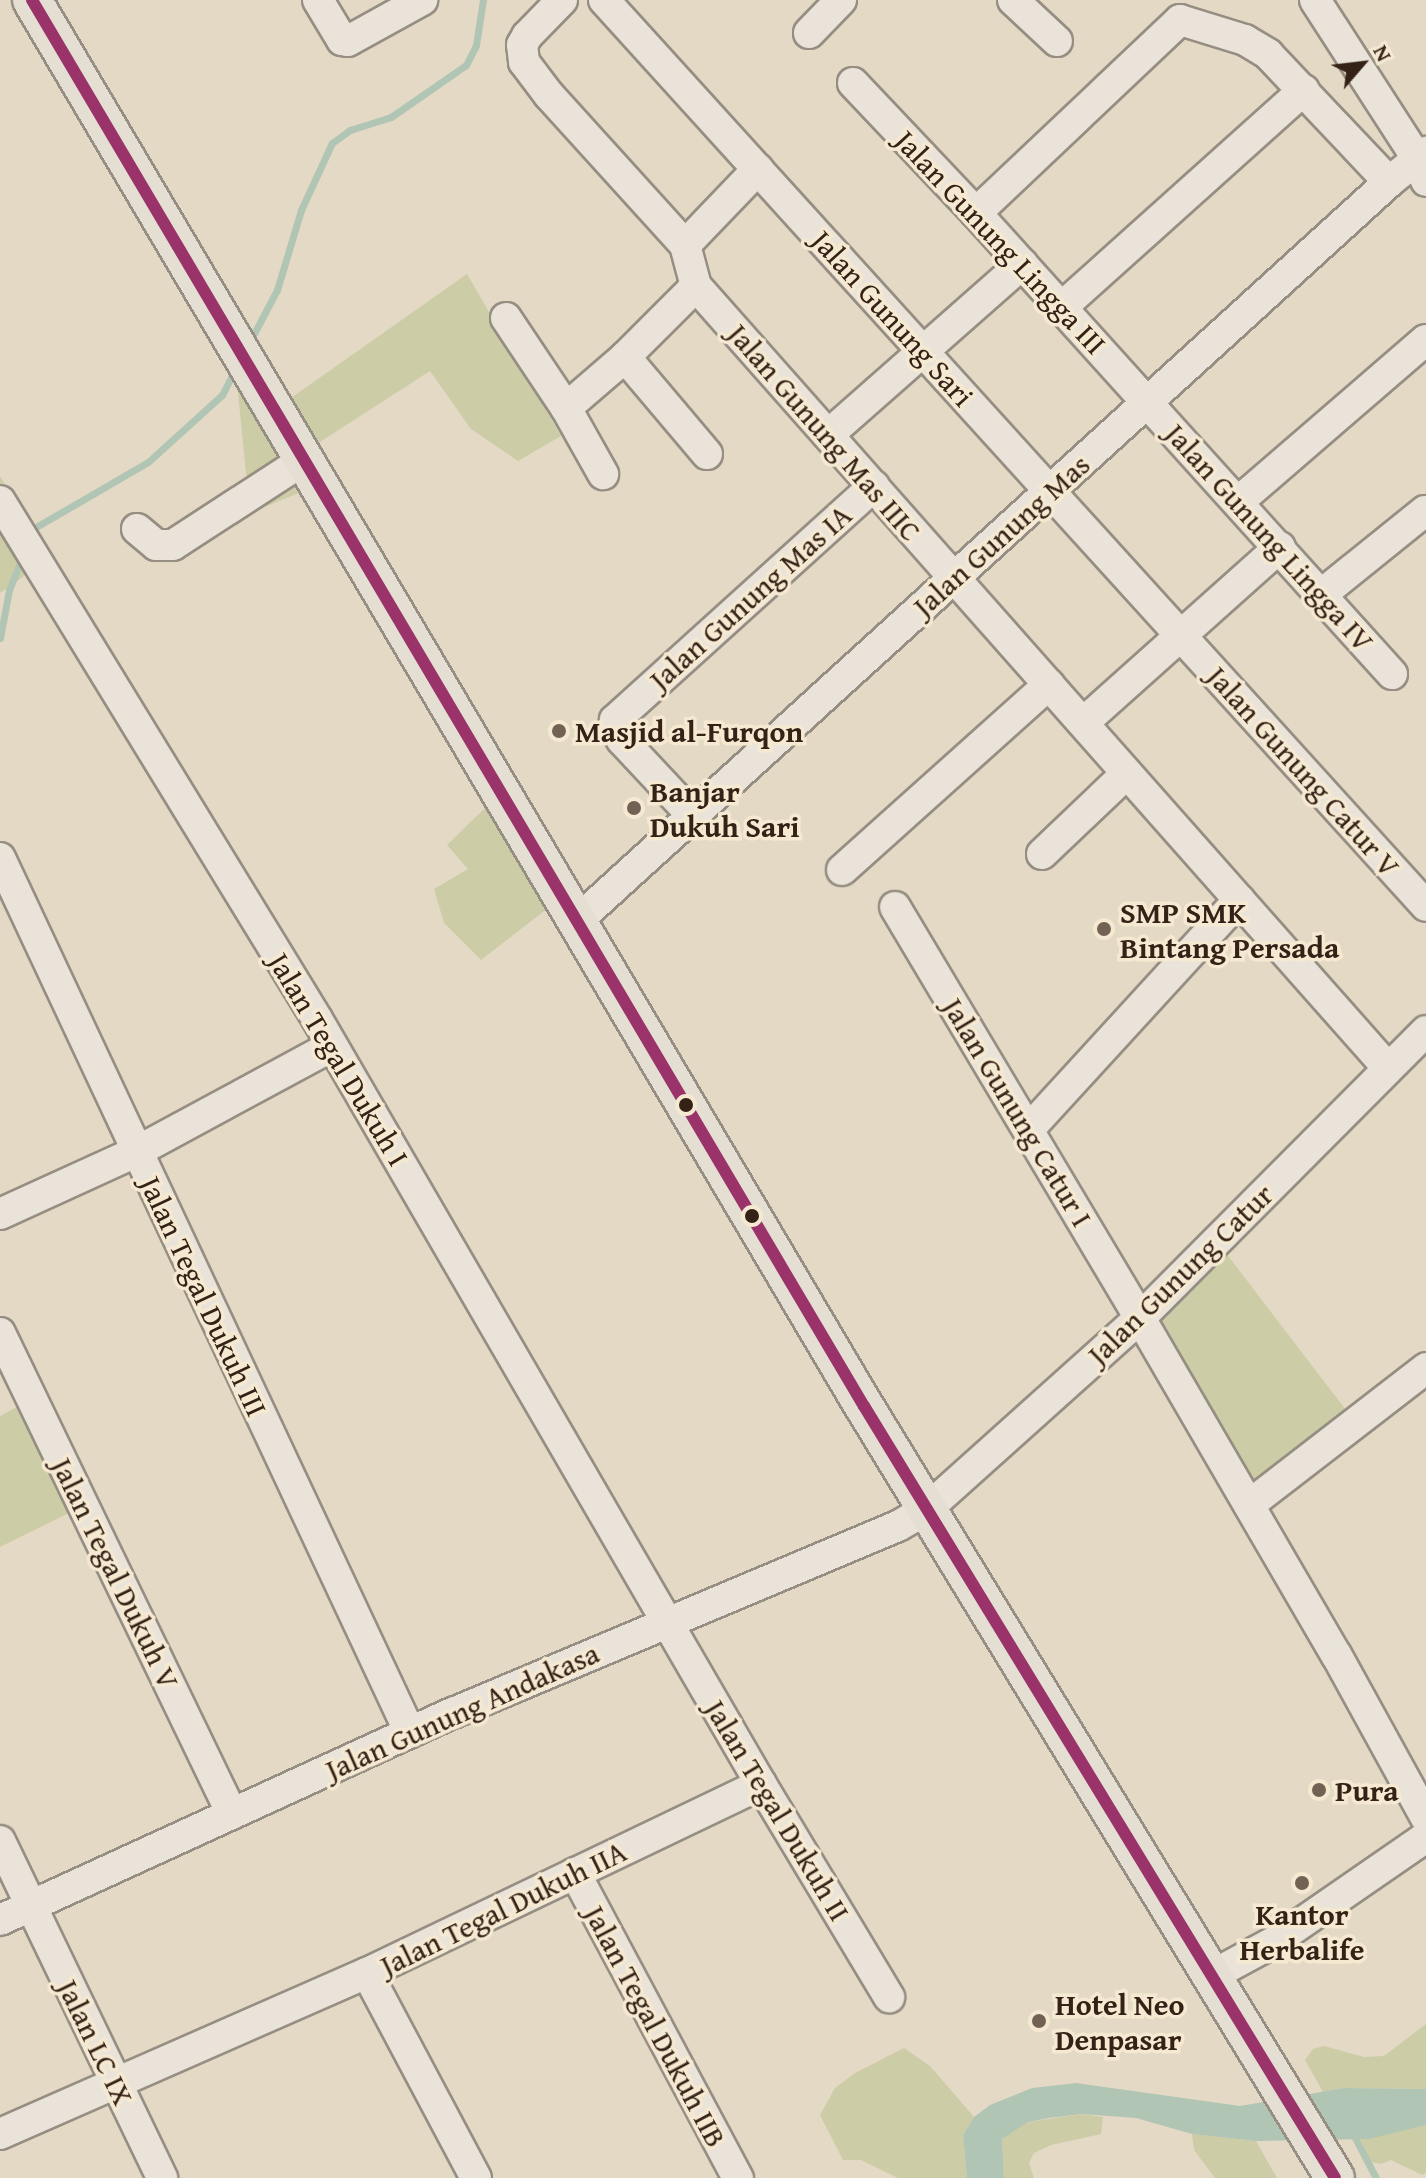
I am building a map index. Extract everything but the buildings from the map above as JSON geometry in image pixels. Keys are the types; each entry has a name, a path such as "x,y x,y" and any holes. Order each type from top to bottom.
{"main road":[{"path":"32,0 927,1509 1332,2173"}],"street":[{"path":"318,0 342,40 348,41 422,0"},
{"path":"562,0 527,36 522,45 524,62 549,95 685,245 696,286 625,357 566,408"},
{"name":"Jalan Gunung Sari","path":"604,0 1181,636"},
{"path":"809,33 841,0"},
{"path":"1013,0 1057,41"},
{"path":"1315,0 1423,163"},
{"path":"976,213 1178,8 1268,54 1389,182"},
{"name":"Jalan Gunung Lingga III","path":"853,83 1148,401"},
{"path":"1062,307 1304,90"},
{"name":"Jalan Gunung Mas","path":"578,920 1389,182 1423,163"},
{"path":"685,245 758,169"},
{"path":"828,435 1022,264"},
{"name":"Jalan Gunung Mas IIIC","path":"696,286 1387,1067"},
{"path":"506,318 566,408 603,474"},
{"path":"1238,502 1426,340"},
{"path":"625,357 707,454"},
{"name":"Jalan Gunung Lingga IV","path":"1148,401 1392,674"},
{"path":"137,529 156,545 173,545 304,460"},
{"name":"Jalan Gunung Mas IA","path":"693,816 617,734 615,720 874,486"},
{"name":"Jalan Tegal Dukuh I","path":"0,501 332,1046 667,1622"},
{"path":"1322,594 1425,511"},
{"path":"1083,723 1280,547"},
{"name":"Jalan Gunung Catur V","path":"1181,636 1426,906"},
{"path":"842,870 1049,684"},
{"path":"1042,854 1127,773"},
{"name":"Jalan Tegal Dukuh III","path":"0,858 410,1733"},
{"path":"1029,1129 1239,900"},
{"name":"Jalan Gunung Catur I","path":"895,907 1249,1505 1426,1818"},
{"name":"Jalan Gunung Catur","path":"927,1509 1140,1318 1426,1031"},
{"path":"0,1214 136,1152 332,1046"},
{"name":"Jalan Tegal Dukuh V","path":"0,1333 232,1814"},
{"path":"1249,1505 1426,1368"},
{"name":"Jalan Gunung Andakasa","path":"0,1920 410,1733 898,1526 927,1509"},
{"name":"Jalan Tegal Dukuh II","path":"667,1622 889,1997"},
{"name":"Jalan Tegal Dukuh IIA","path":"476,2178 367,1973 761,1784"},
{"path":"1211,1976 1274,1942 1426,1837"},
{"name":"Jalan LC IX","path":"0,1841 162,2178"},
{"name":"Jalan Tegal Dukuh IIB","path":"575,1873 738,2178"},
{"path":"0,2134 367,1973"}],"green space":[{"path":"467,274 561,436 518,461 471,429 430,371 289,462 306,490 250,513 237,383 261,419"},
{"path":"0,476 47,560 0,593"},
{"path":"487,806 552,905 481,960 444,923 434,889 468,869 447,845"},
{"path":"1206,1227 1352,1418 1269,1481 1242,1483 1132,1307"},
{"path":"28,1401 77,1509 0,1547 0,1416"},
{"path":"1426,2024 1426,2089 1344,2088 1323,2092 1305,2060 1313,2049 1324,2046 1364,2057 1384,2056"},
{"path":"904,2048 930,2066 974,2117 963,2135 967,2178 898,2178 861,2160 843,2160 820,2115 835,2088 855,2073"},
{"path":"1082,2114 1103,2117 1101,2134 1051,2145 1034,2153 1029,2163 1034,2178 1004,2178 1002,2139 1009,2132 1028,2122"},
{"path":"1426,2125 1426,2173 1422,2175 1391,2160 1381,2164 1371,2162 1360,2139"},
{"path":"1192,2134 1256,2141 1277,2178 1215,2178 1194,2150"}],"shaded area":[{"path":"1076,2083 1240,2106 1344,2088 1426,2089 1426,2125 1369,2139 1256,2141 1192,2134 1136,2118 1082,2114 1028,2122 1002,2139 1004,2178 967,2178 963,2135 974,2117 990,2105 1032,2088"}],"waterway":[{"path":"249,343 277,290 301,210 332,143 350,130 391,117 466,65 476,45 483,0"},
{"path":"31,538 36,527 148,462 222,395 236,368"},
{"path":"0,638 9,590 23,556"},
{"path":"1353,2134 1376,2178"}],"transit line":[{"path":"32,0 864,1406 1335,2178"}],"place":[{"name":"Masjid al-Furqon","path":"559,731"},
{"name":"Banjar Dukuh Sari","path":"634,808"},
{"name":"SMP SMK Bintang Persada","path":"1104,929"},
{"name":"Pura","path":"1319,1790"},
{"name":"Kantor Herbalife","path":"1302,1883"},
{"name":"Hotel Neo Denpasar","path":"1039,2021"}]}
